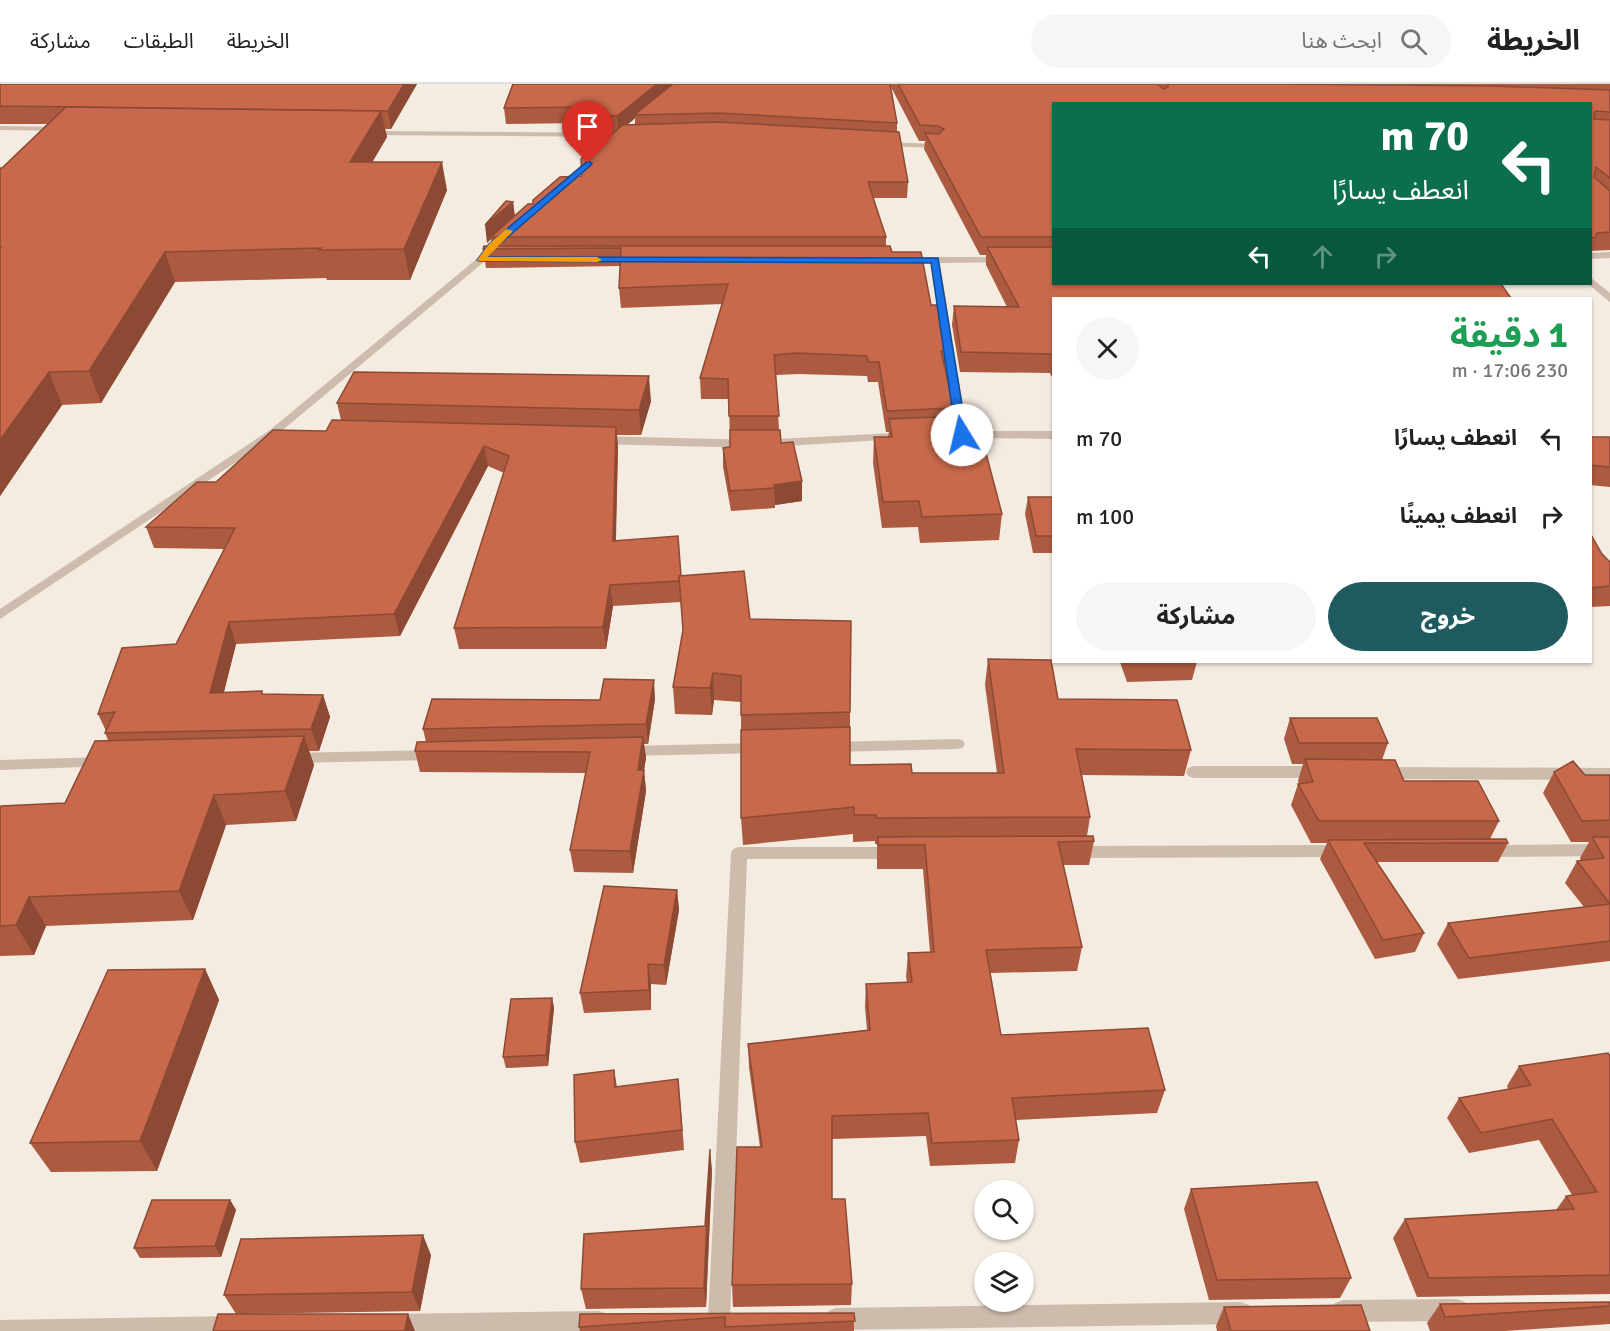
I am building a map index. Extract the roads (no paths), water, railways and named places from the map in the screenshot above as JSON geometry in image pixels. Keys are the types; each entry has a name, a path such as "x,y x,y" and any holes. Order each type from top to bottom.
{"street":[{"path":"552,195 639,121"},
{"path":"0,128 72,129"},
{"path":"358,132 643,135"},
{"path":"870,143 937,146"},
{"path":"0,615 274,432 482,260 492,246 509,231"},
{"path":"1592,256 1610,255"},
{"path":"482,260 494,260"},
{"path":"887,260 1018,260"},
{"path":"935,260 962,435"},
{"path":"1592,282 1610,299"},
{"path":"274,432 297,433"},
{"path":"929,436 1052,435"},
{"path":"579,440 755,444 906,437"},
{"path":"813,747 957,744"},
{"path":"610,752 777,748"},
{"path":"275,759 454,755"},
{"path":"0,765 120,762"},
{"path":"1194,772 1336,772"},
{"path":"1360,772 1610,774"},
{"path":"1467,851 1610,850"},
{"path":"1061,852 1359,851"},
{"path":"719,1320 738,854 918,853"},
{"path":"1325,1311 1479,1309"},
{"path":"814,1319 1266,1312"},
{"path":"695,1321 743,1320"},
{"path":"372,1325 623,1322"},
{"path":"0,1331 252,1327"}]}
